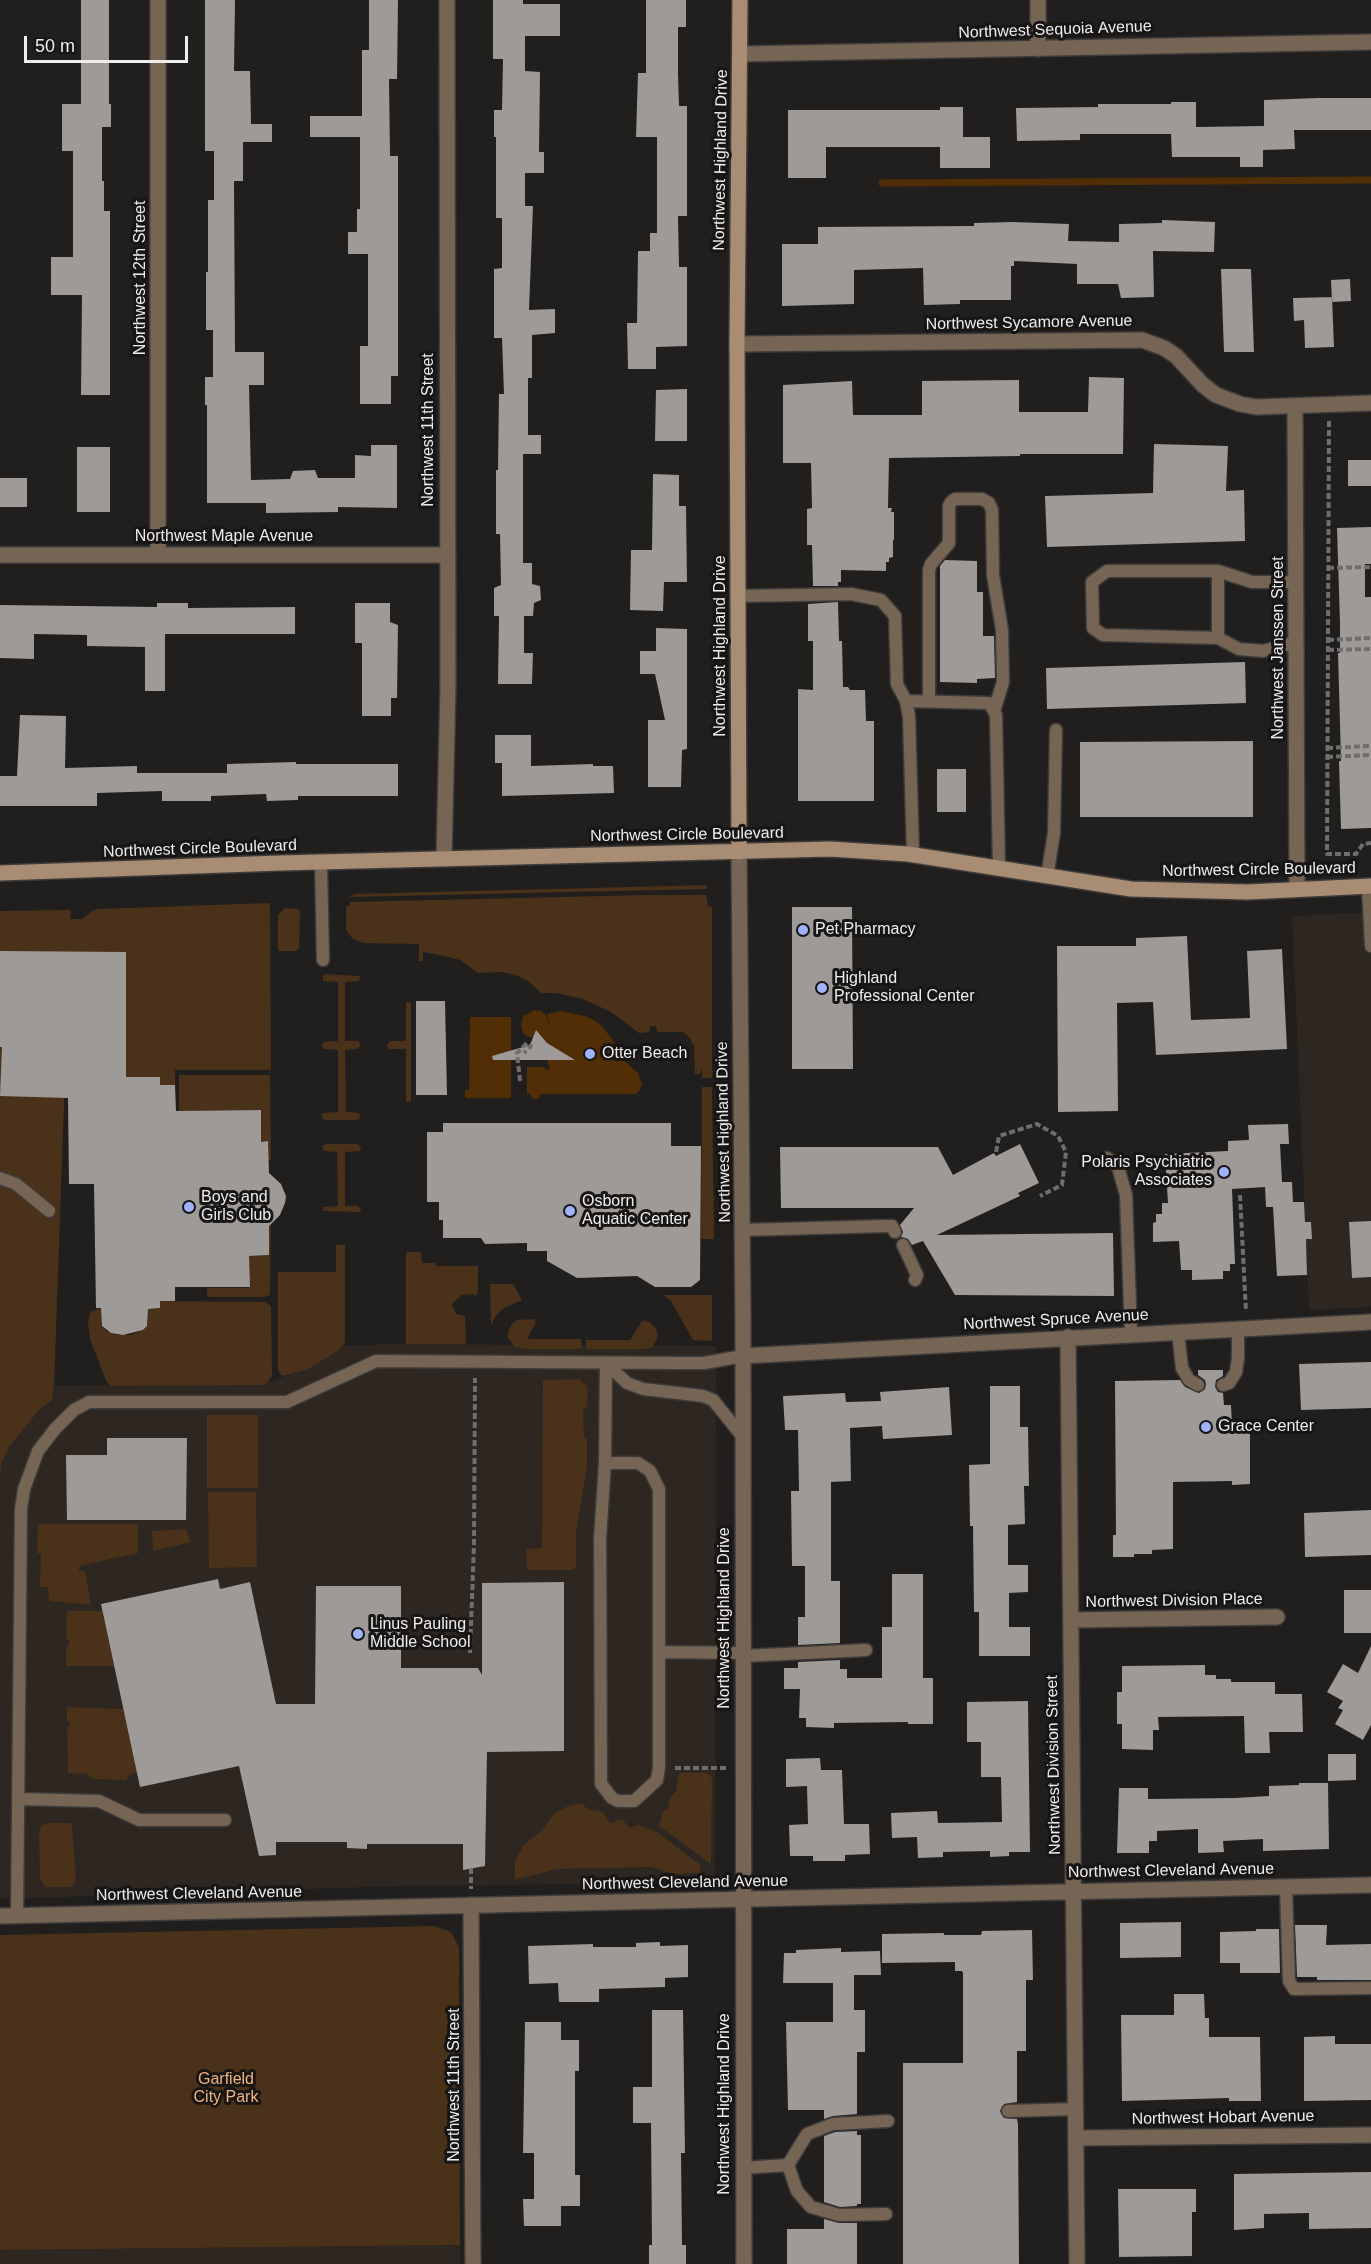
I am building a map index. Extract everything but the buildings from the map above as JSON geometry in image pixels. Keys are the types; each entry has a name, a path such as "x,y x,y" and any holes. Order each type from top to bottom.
{"main road":[{"name":"Northwest Highland Drive","path":"739,852 737,344 740,0"},
{"name":"Northwest Circle Boulevard","path":"0,873 830,849 912,854 1131,889 1228,891 1369,886"}],"street":[{"name":"Northwest 12th Street","path":"158,555 159,0"},
{"name":"Northwest 11th Street","path":"444,859 448,685 447,0"},
{"path":"1038,0 1038,49"},
{"name":"Northwest Sequoia Avenue","path":"740,54 1371,42"},
{"name":"Northwest Sycamore Avenue","path":"737,344 1142,340 1164,348 1176,356 1203,385 1216,395 1240,405 1256,407 1371,403"},
{"name":"Northwest Janssen Street","path":"1295,406 1296,889"},
{"name":"Northwest Maple Avenue","path":"0,555 448,555"},
{"name":"Northwest Highland Drive","path":"739,852 743,1356 744,2264"},
{"name":"Northwest Spruce Avenue","path":"743,1356 1371,1322"},
{"name":"Northwest Division Street","path":"1068,1337 1077,2264"},
{"name":"Northwest Division Place","path":"1071,1620 1277,1617"},
{"name":"Northwest Cleveland Avenue","path":"0,1916 1371,1885"},
{"name":"Northwest 11th Street","path":"471,1905 474,2264"},
{"name":"Northwest Hobart Avenue","path":"1076,2138 1371,2135"}],"lane":[{"path":"929,701 929,570 931,564 949,543 949,506 951,502 955,499 982,499 989,503 992,510 993,575 1002,630 1003,682 994,711"},
{"path":"1297,582 1252,582 1218,571 1107,571 1092,582 1093,628 1103,635 1218,638 1239,649 1263,651 1297,642"},
{"path":"1218,571 1218,638"},
{"path":"739,596 851,594 881,600 895,616 897,684 906,701 909,716 912,854"},
{"path":"906,701 989,703 994,711 996,715 999,868"},
{"path":"1047,877 1054,833 1056,730"},
{"path":"321,862 323,960"},
{"path":"1369,886 1371,946"},
{"path":"1107,1158 1118,1167 1126,1195 1131,1334"},
{"path":"0,1178 16,1184 49,1210"},
{"path":"742,1230 892,1226 895,1232"},
{"path":"903,1245 917,1275 915,1280"},
{"path":"1223,1385 1229,1383 1236,1372 1242,1329"},
{"path":"1178,1332 1182,1368 1189,1380 1198,1385"},
{"path":"17,1916 21,1516 24,1489 38,1451 74,1410 89,1402 287,1402 376,1361 704,1363 743,1356"},
{"path":"606,1363 627,1383 643,1389 704,1396 713,1400 743,1437"},
{"path":"605,1463 638,1463 650,1471 659,1489 659,1767 657,1780 634,1801 618,1802 601,1784 600,1539 605,1463 606,1363"},
{"path":"660,1652 743,1655 866,1650"},
{"path":"18,1799 99,1801 139,1820 225,1820"},
{"path":"1286,1887 1289,1981 1294,1989 1371,1988"},
{"path":"1008,2111 1076,2109"},
{"path":"886,2214 839,2215 811,2207 797,2192 788,2165 807,2134 832,2124 888,2121"},
{"path":"743,2168 788,2165"}],"path":[{"path":"1329,405 1327,854 1356,854 1363,844 1371,843"},
{"path":"1328,568 1371,567"},
{"path":"1328,640 1371,638"},
{"path":"1328,650 1371,648"},
{"path":"1327,748 1371,746"},
{"path":"1327,757 1371,755"},
{"path":"520,1081 517,1053 527,1043 531,1046 524,1053"},
{"path":"996,1152 999,1136 1038,1124 1058,1136 1066,1152 1062,1185 1040,1196"},
{"path":"1240,1195 1242,1329"},
{"path":"470,1653 474,1544 475,1374"},
{"path":"659,1767 742,1768"}],"shaded area":[{"name":"Linus Pauling Middle School","path":"71,910 54,1386 261,1384 304,1370 343,1346 389,1344 716,1346 715,1883 400,1886 0,1899 0,911"},
{"path":"1371,912 1371,1307 1309,1310 1292,916"},
{"name":"Otter Beach","path":"535,1010 546,1015 551,1028 547,1014 561,1011 588,1017 600,1024 612,1039 622,1059 638,1073 642,1085 639,1091 636,1094 540,1094 539,1099 531,1098 531,1094 527,1094 527,1067 543,1067 548,1070 550,1068 539,1038 524,1034 521,1027 523,1016"},
{"path":"470,1017 511,1017 511,1098 465,1098 465,1090 469,1090"},
{"path":"460,2245 460,2264 0,2264 0,2250"}],"green space":[{"path":"707,885 706,889 347,897 355,894"},
{"path":"706,895 708,906 712,907 712,1078 702,1078 702,1068 700,1074 695,1074 694,1046 683,1032 657,1032 656,1026 650,1026 649,1032 639,1033 611,1012 583,999 556,993 541,993 528,981 516,975 501,972 478,973 460,960 423,952 423,961 419,961 419,944 363,943 352,938 346,930 346,906 350,906 350,902"},
{"path":"270,903 271,1070 175,1070 175,1085 160,1085 159,1077 68,1077 69,960 54,1386 52,1400 39,1410 9,1447 2,1461 0,1475 0,911 71,910 70,919 82,919 98,909"},
{"path":"285,908 300,911 299,948 296,951 278,951 278,915"},
{"path":"325,974 360,976 359,981 345,982 345,1041 358,1041 361,1045 357,1049 345,1050 346,1112 359,1113 361,1117 357,1120 325,1120 321,1116 323,1113 338,1112 338,1050 324,1049 322,1046 324,1042 338,1041 338,982 323,981"},
{"path":"406,1002 411,1002 411,1102 406,1102 406,1049 389,1049 387,1045 390,1041 406,1041"},
{"path":"179,1075 270,1075 271,1160 268,1160 268,1142 261,1142 261,1110 179,1111"},
{"path":"702,1087 712,1087 714,1239 701,1239"},
{"path":"326,1144 357,1144 361,1147 360,1151 345,1152 345,1206 358,1206 361,1209 360,1212 323,1211 323,1207 338,1206 337,1152 324,1151 322,1147"},
{"path":"269,1220 271,1220 270,1295 264,1297 207,1297 207,1288 249,1288 249,1256 269,1255"},
{"path":"336,1245 345,1245 345,1343 339,1350 306,1370 282,1376 278,1371 278,1272 336,1272"},
{"path":"406,1252 421,1252 422,1263 435,1263 436,1266 478,1266 478,1294 475,1296 462,1295 452,1304 456,1314 465,1316 466,1344 406,1344"},
{"path":"490,1284 513,1284 522,1300 502,1309 491,1326"},
{"path":"664,1295 712,1295 712,1341 693,1340 671,1301"},
{"path":"160,1301 266,1302 271,1306 272,1376 265,1385 111,1386 107,1383 90,1339 88,1323 90,1312 101,1308 102,1326 106,1331 117,1335 131,1335 147,1326 148,1309 160,1308"},
{"path":"534,1319 536,1322 527,1339 581,1339 582,1349 515,1347 507,1336 511,1325 517,1320"},
{"path":"642,1321 650,1322 656,1329 658,1336 653,1347 586,1349 586,1340 630,1340"},
{"path":"579,1379 588,1387 587,1406 583,1410 584,1437 587,1440 587,1467 576,1532 576,1567 573,1570 527,1570 526,1549 542,1548 543,1380"},
{"path":"207,1415 258,1415 258,1488 207,1488"},
{"path":"208,1492 256,1492 257,1567 209,1568"},
{"path":"38,1524 138,1524 138,1553 79,1566 79,1571 85,1571 91,1605 49,1601 48,1587 40,1587 41,1553 37,1553"},
{"path":"186,1529 191,1542 153,1551 152,1531"},
{"path":"67,1611 102,1611 114,1666 66,1666 66,1648 69,1645 66,1638"},
{"path":"67,1707 124,1709 138,1773 130,1774 126,1780 93,1779 88,1774 68,1773 67,1728 70,1722 67,1720"},
{"path":"679,1773 707,1773 712,1778 711,1864 659,1826 663,1811 668,1809 670,1798 676,1791"},
{"path":"582,1804 589,1810 603,1812 610,1823 622,1819 630,1828 638,1825 657,1832 700,1865 701,1873 674,1874 651,1867 556,1869 515,1880 515,1861 523,1846 542,1830 554,1814 566,1807"},
{"path":"47,1823 70,1823 72,1826 76,1881 70,1887 45,1887 40,1879 39,1832 41,1826"},
{"name":"Garfield City Park","path":"434,1926 451,1932 459,1947 460,2245 0,2250 0,1935"}],"waterway":[{"path":"882,183 1371,180"}],"place":[{"name":"Pet Pharmacy","path":"803,930"},
{"name":"Highland Professional Center","path":"822,988"},
{"name":"Otter Beach","path":"590,1054"},
{"name":"Polaris Psychiatric Associates","path":"1224,1172"},
{"name":"Boys and Girls Club","path":"189,1207"},
{"name":"Osborn Aquatic Center","path":"570,1211"},
{"name":"Grace Center","path":"1206,1427"},
{"name":"Linus Pauling Middle School","path":"358,1634"}]}
